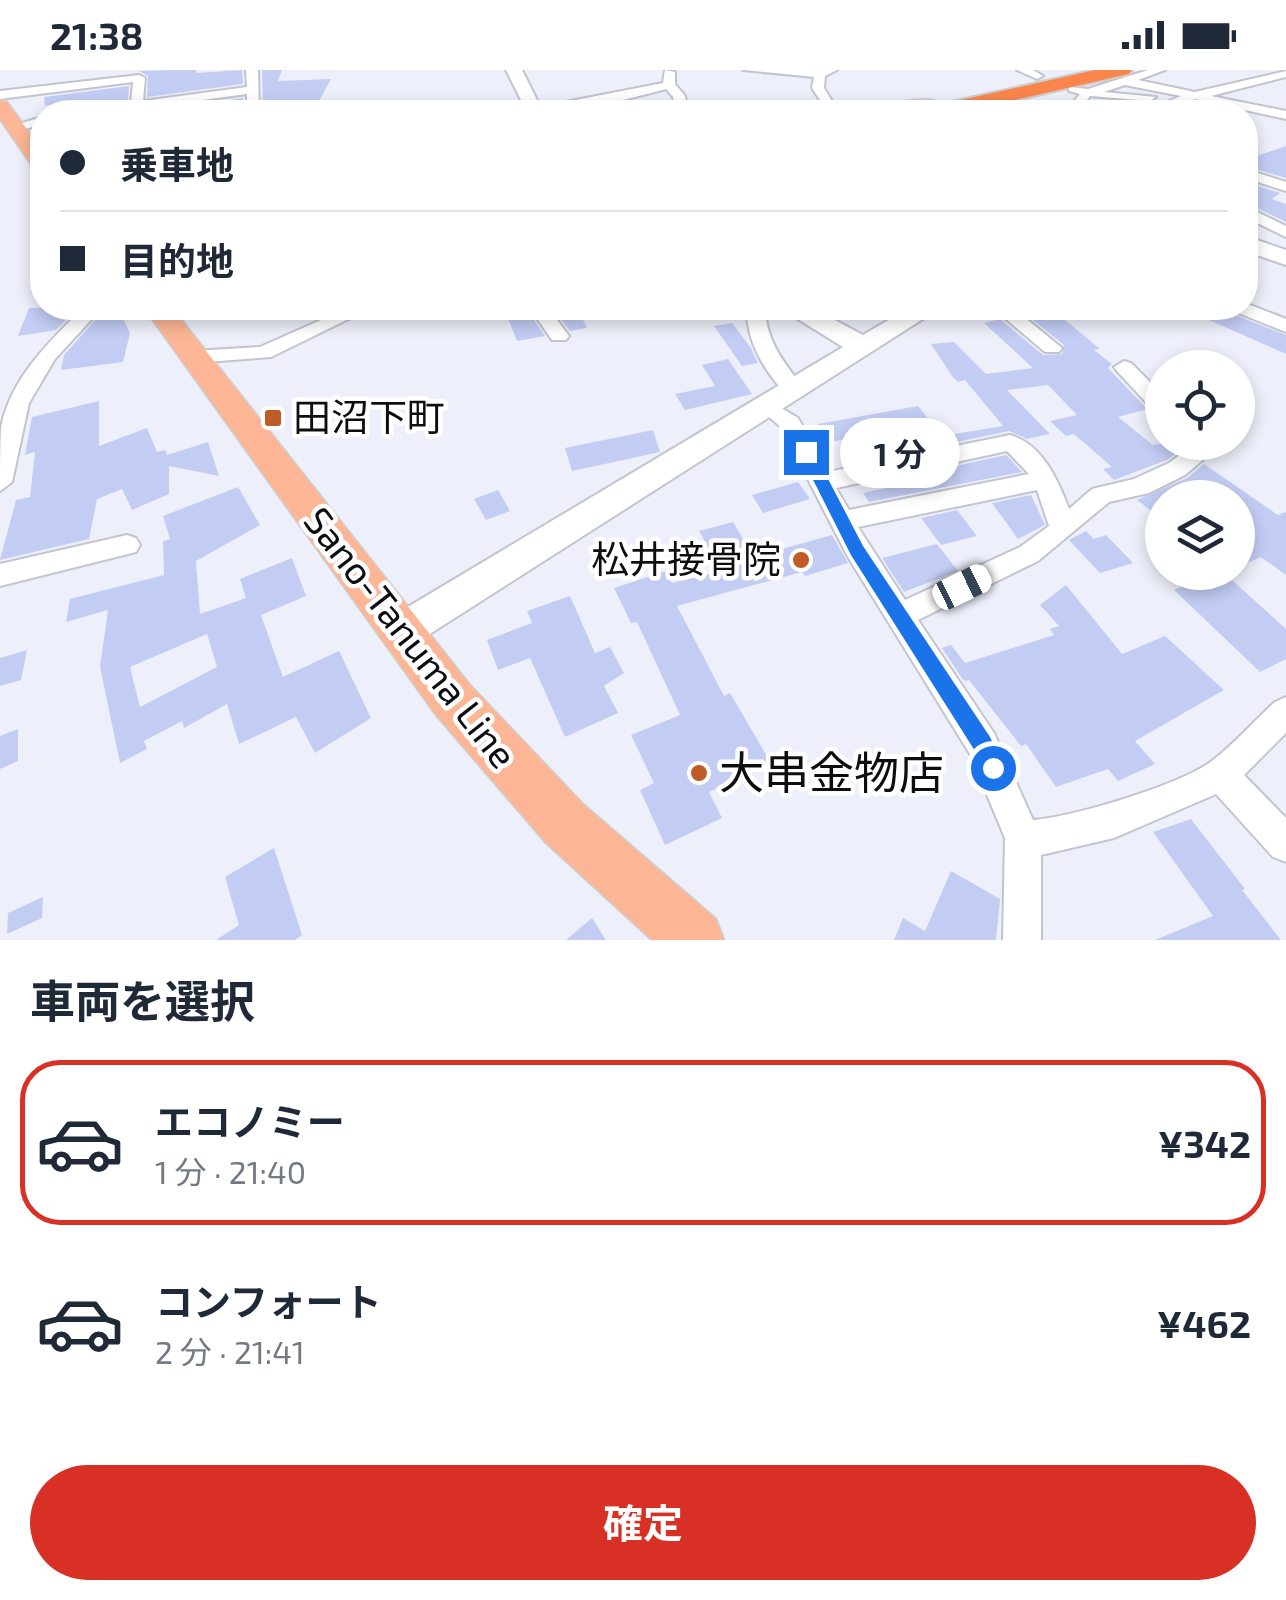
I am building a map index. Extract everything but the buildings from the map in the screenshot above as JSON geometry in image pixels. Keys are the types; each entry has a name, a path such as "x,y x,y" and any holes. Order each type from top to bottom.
{"highway":[{"path":"979,100 1032,77 1088,70"},
{"path":"1032,77 1072,84 1101,70"},
{"path":"979,100 1124,75"}],"main road":[{"path":"0,106 30,148"},
{"name":"Sano-Tanuma Line","path":"167,320 400,632 502,758 566,824 695,940"}],"street":[{"path":"69,72 94,70"},
{"path":"252,70 254,100"},
{"path":"514,70 525,100"},
{"path":"668,70 669,85 680,100"},
{"path":"749,70 825,72 818,88 825,100"},
{"path":"1124,75 1159,70"},
{"path":"1182,100 1286,74"},
{"path":"1124,75 1190,97"},
{"path":"0,95 139,78 137,100"},
{"path":"1072,84 1206,100"},
{"path":"604,100 669,85"},
{"path":"174,100 254,89"},
{"path":"1258,110 1286,115"},
{"path":"1258,118 1270,112"},
{"path":"15,127 30,124"},
{"path":"1258,179 1286,191"},
{"path":"1258,207 1286,191"},
{"path":"1258,216 1286,232"},
{"path":"1258,248 1286,258"},
{"path":"1258,314 1286,326"},
{"path":"0,482 18,404 47,356 82,320"},
{"path":"193,357 264,353 336,320"},
{"path":"548,320 559,336"},
{"path":"757,320 790,423 898,616 982,744 1023,838 1022,940"},
{"path":"815,320 864,347"},
{"path":"400,632 908,320"},
{"path":"1017,320 1052,348"},
{"path":"1124,367 1145,389"},
{"path":"822,482 1010,443 1025,450 1063,530"},
{"path":"898,616 1029,554 1101,495 1140,487 1190,460"},
{"path":"842,521 1042,480"},
{"path":"0,575 127,545"},
{"path":"1023,838 1054,836 1114,820 1221,775 1286,712"},
{"path":"1221,775 1286,844"}],"place":[{"name":"田沼下町","path":"273,418"},
{"name":"松井接骨院","path":"801,560"},
{"name":"大串金物店","path":"699,773"}],"route":[{"path":"806,452 857,550 982,744 993,768"}]}
